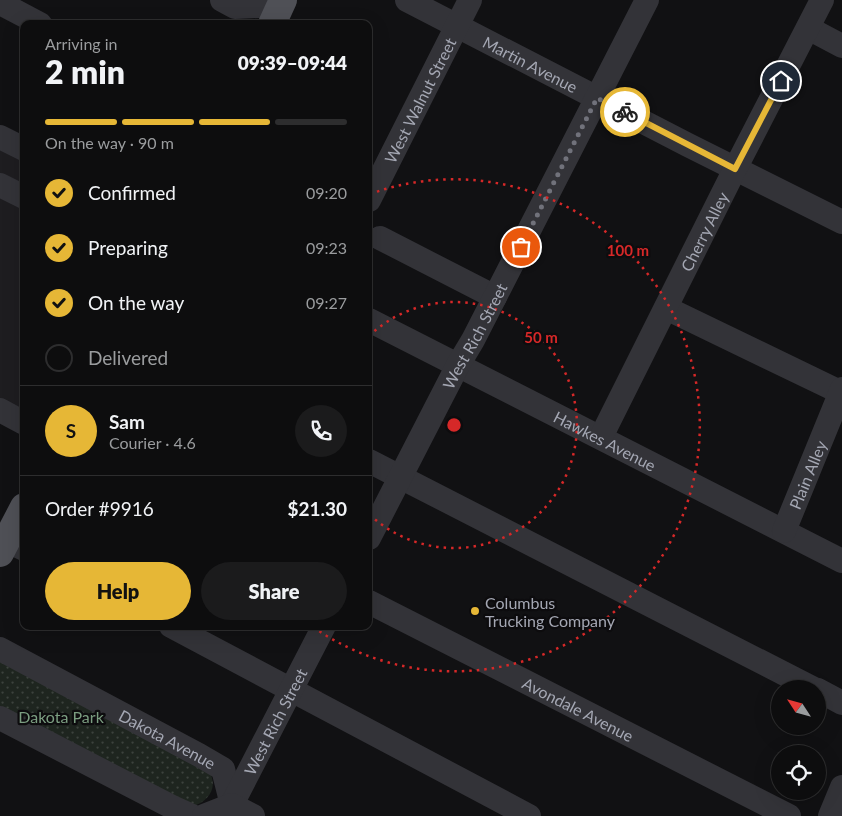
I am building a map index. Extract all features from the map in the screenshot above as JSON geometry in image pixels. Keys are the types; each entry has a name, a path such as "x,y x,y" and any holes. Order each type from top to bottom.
{"main road":[{"path":"8,545 20,516"}],"street":[{"path":"222,0 234,7 278,7"},
{"name":"Martin Avenue","path":"407,0 842,222"},
{"name":"West Walnut Street","path":"372,194 470,0"},
{"name":"West Rich Street","path":"372,532 458,365 473,340 647,0"},
{"name":"Cherry Alley","path":"601,437 822,0"},
{"path":"0,3 32,20"},
{"path":"808,28 842,46"},
{"path":"0,137 20,147"},
{"path":"0,185 20,195"},
{"path":"380,238 495,297"},
{"path":"666,308 841,390"},
{"name":"Hawkes Avenue","path":"372,322 842,561"},
{"name":"Plain Alley","path":"784,531 841,390"},
{"path":"0,410 20,421"},
{"path":"372,462 797,680"},
{"name":"Avondale Avenue","path":"372,604 789,816"},
{"path":"179,630 528,816"},
{"name":"West Rich Street","path":"229,811 322,630"},
{"name":"Dakota Avenue","path":"0,649 199,754 223,769 229,811"},
{"path":"826,695 842,703"},
{"path":"0,718 192,816"},
{"path":"830,816 842,787"},
{"path":"204,816 229,811 253,816"}],"shaded area":[{"path":"0,134 20,144 20,421 0,410"}],"green space":[{"name":"Dakota Park","path":"0,658 204,764 211,774 213,783 211,792 205,800 193,806 0,712"}],"way so far":[{"path":"521,247 597,98 625,112"}],"place":[{"name":"Columbus Trucking Company","path":"475,611"}],"route":[{"path":"625,112 735,169 781,81"}]}
